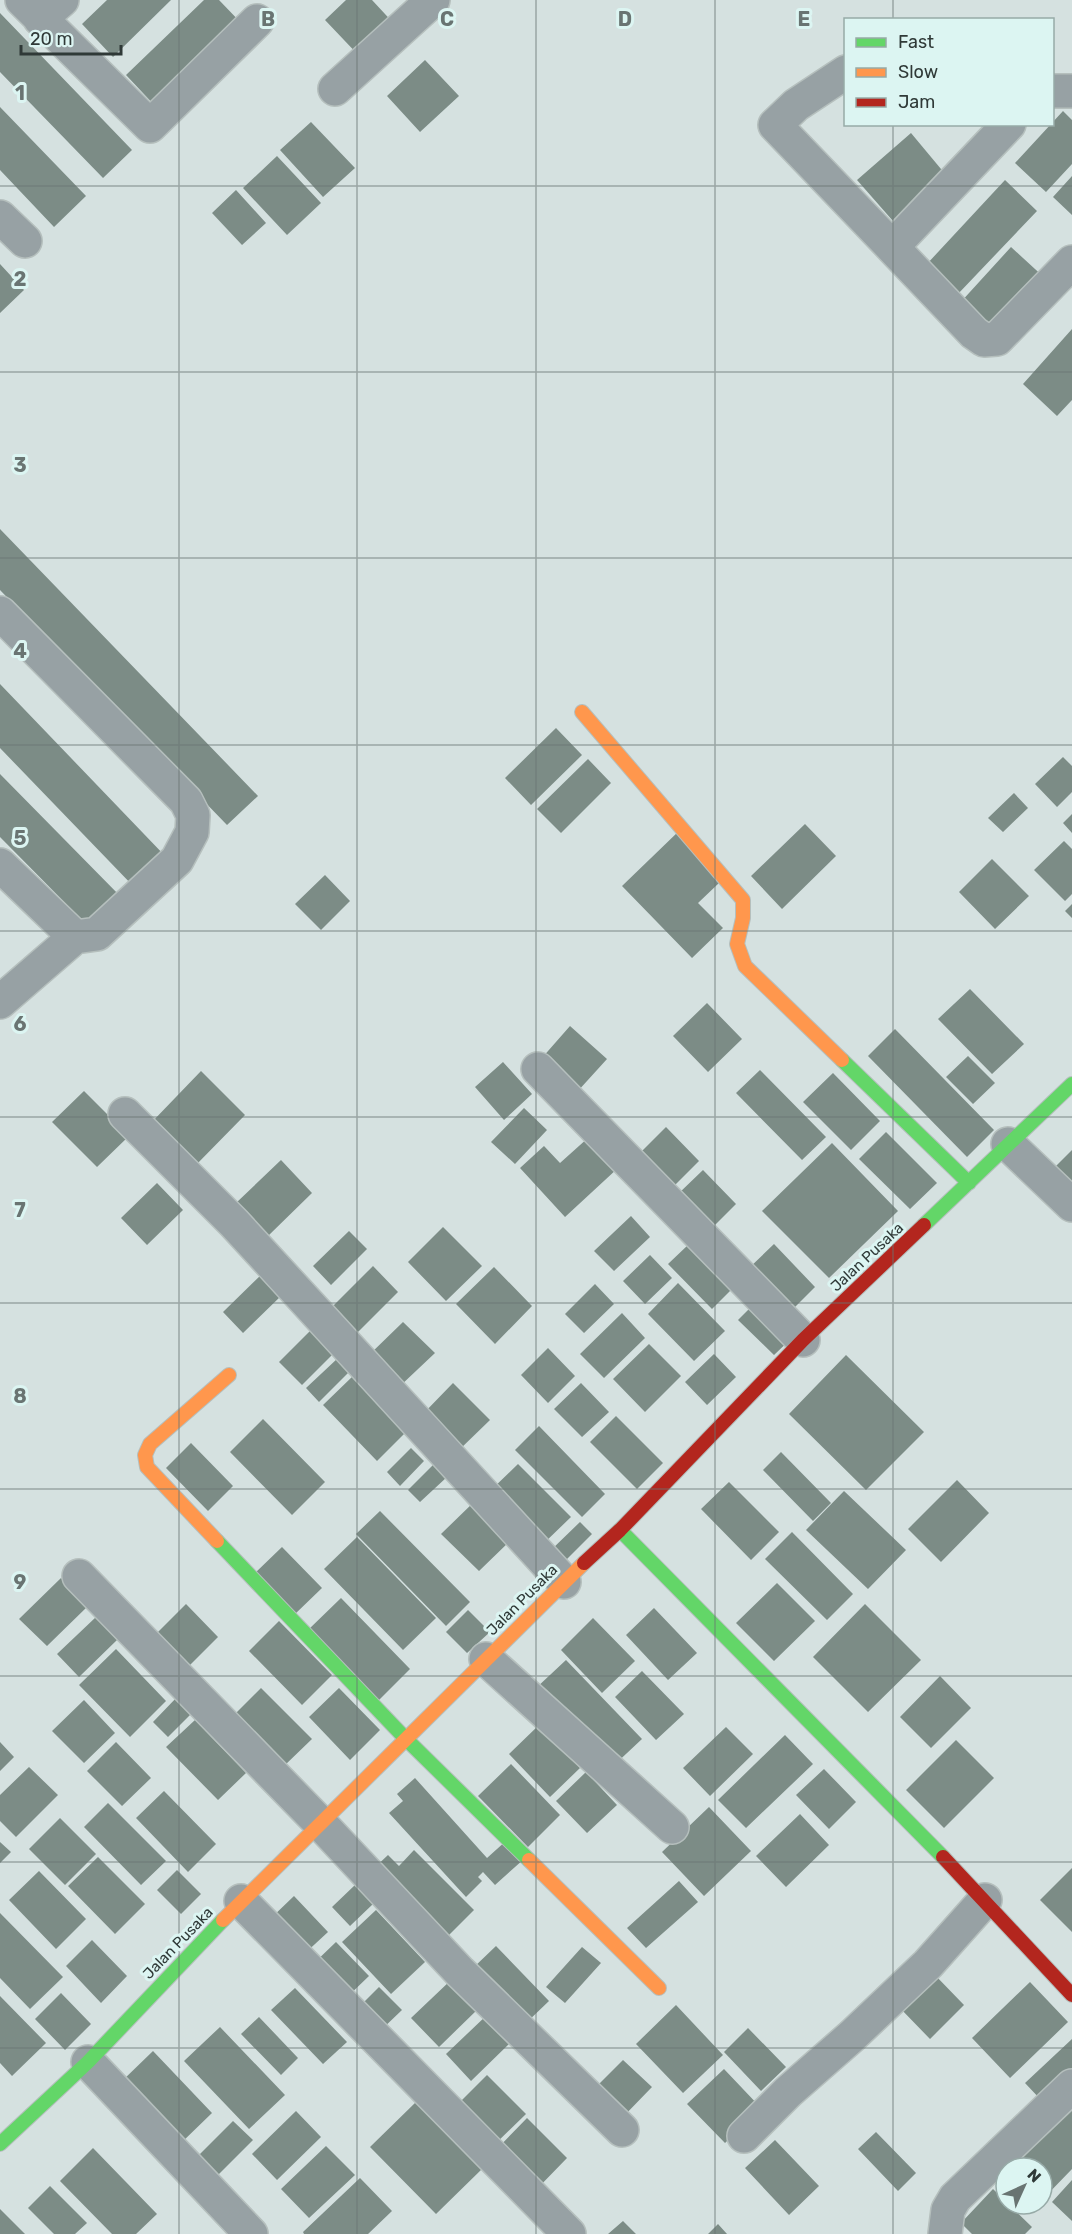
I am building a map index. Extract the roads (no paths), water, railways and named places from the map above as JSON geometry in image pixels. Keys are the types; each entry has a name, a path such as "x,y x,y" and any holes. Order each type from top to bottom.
{"street":[{"path":"335,89 433,0"},
{"path":"41,6 150,126 257,21"},
{"path":"844,73 796,105 775,126 974,333 984,340 998,339 1072,262"},
{"path":"1054,91 1072,92"},
{"path":"892,247 1007,126"},
{"path":"0,217 25,242"},
{"path":"0,613 186,801 193,814 192,832 177,860 97,934 75,937 0,1002"},
{"path":"582,712 743,900 743,918 737,944 745,966 969,1183"},
{"path":"0,865 75,937"},
{"path":"538,1069 803,1340"},
{"name":"Jalan Pusaka","path":"0,2144 88,2062 241,1901 564,1582 620,1530 803,1340 1072,1084"},
{"path":"125,1114 234,1223 564,1582"},
{"path":"1008,1144 1072,1205"},
{"path":"229,1375 150,1444 145,1455 147,1467 405,1738 659,1988"},
{"path":"620,1530 985,1900 1072,1995"},
{"path":"79,1576 320,1823 460,1972 622,2130"},
{"path":"486,1659 672,1827"},
{"path":"744,2136 788,2092 852,2036 928,1964 985,1900"},
{"path":"241,1901 569,2234"},
{"path":"88,2062 250,2234"},
{"path":"945,2234 948,2210 955,2198 1072,2086"}]}
